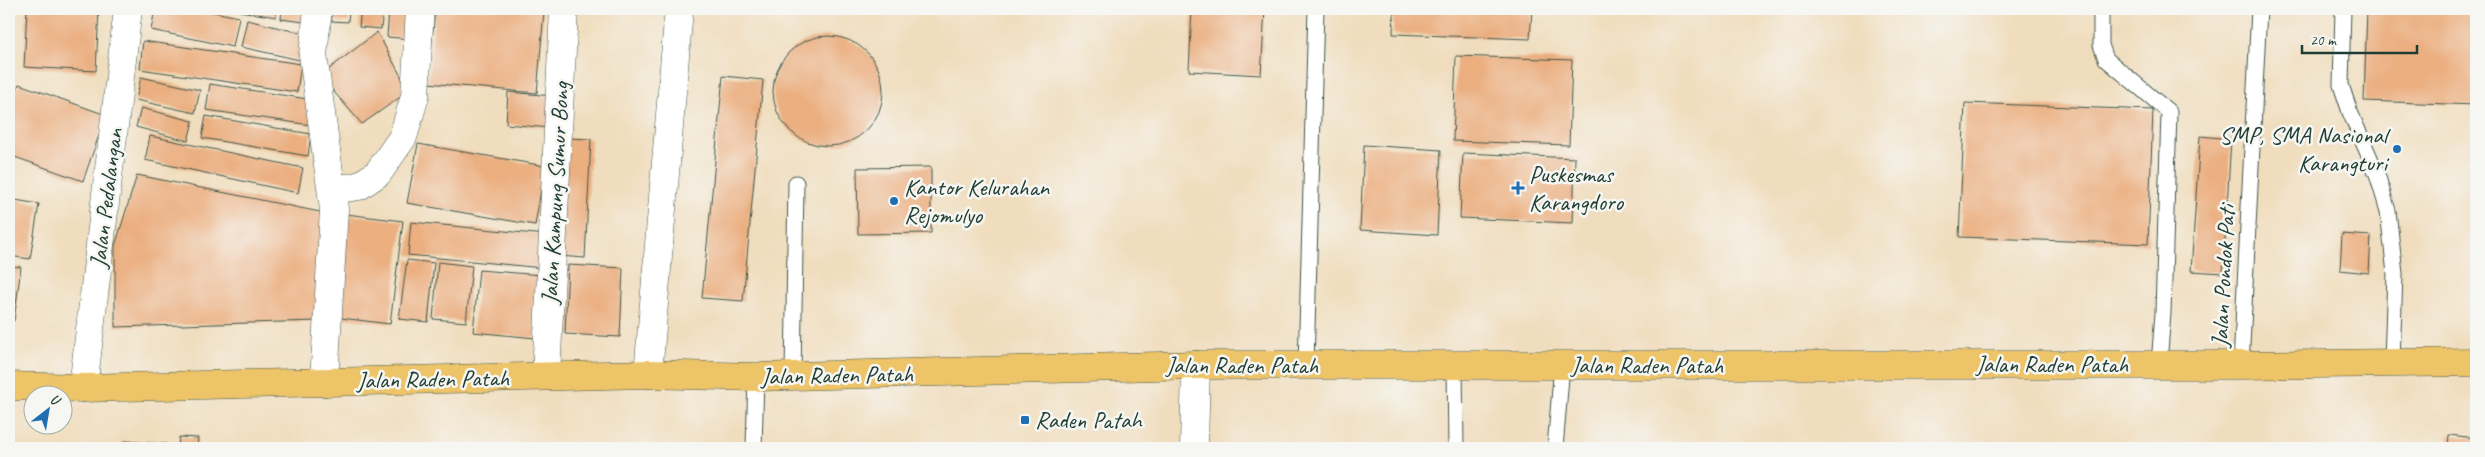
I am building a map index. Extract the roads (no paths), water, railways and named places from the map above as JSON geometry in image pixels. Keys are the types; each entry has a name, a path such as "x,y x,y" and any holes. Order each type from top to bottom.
{"highway":[{"name":"Jalan Raden Patah","path":"9,386 83,388 648,374 756,377 1196,365 2241,365 2476,362"}],"street":[{"name":"Jalan Pedalangan","path":"83,388 128,9"},
{"path":"318,9 313,55 334,209 324,382"},
{"path":"332,190 359,186 378,173 403,137 415,96 420,9"},
{"name":"Jalan Kampung Sumur Bong","path":"546,376 564,9"},
{"path":"648,374 679,9"},
{"path":"1194,448 1196,365"}],"lane":[{"path":"1306,365 1316,9"},
{"path":"2101,9 2101,45 2106,59 2169,112 2163,313 2159,364"},
{"name":"Jalan Pondok Pati","path":"2241,365 2259,9"},
{"path":"2343,9 2342,85 2350,112 2377,174 2388,211 2395,274 2392,362"},
{"path":"793,376 796,183"},
{"path":"1455,365 1456,448"},
{"path":"1555,448 1562,365"},
{"path":"754,448 756,377"}],"place":[{"name":"SMP, SMA Nasional Karangturi","path":"2397,149"},
{"name":"Puskesmas Karangdoro","path":"1518,188"},
{"name":"Kantor Kelurahan Rejomulyo","path":"894,201"},
{"name":"Raden Patah","path":"1025,420"}]}
